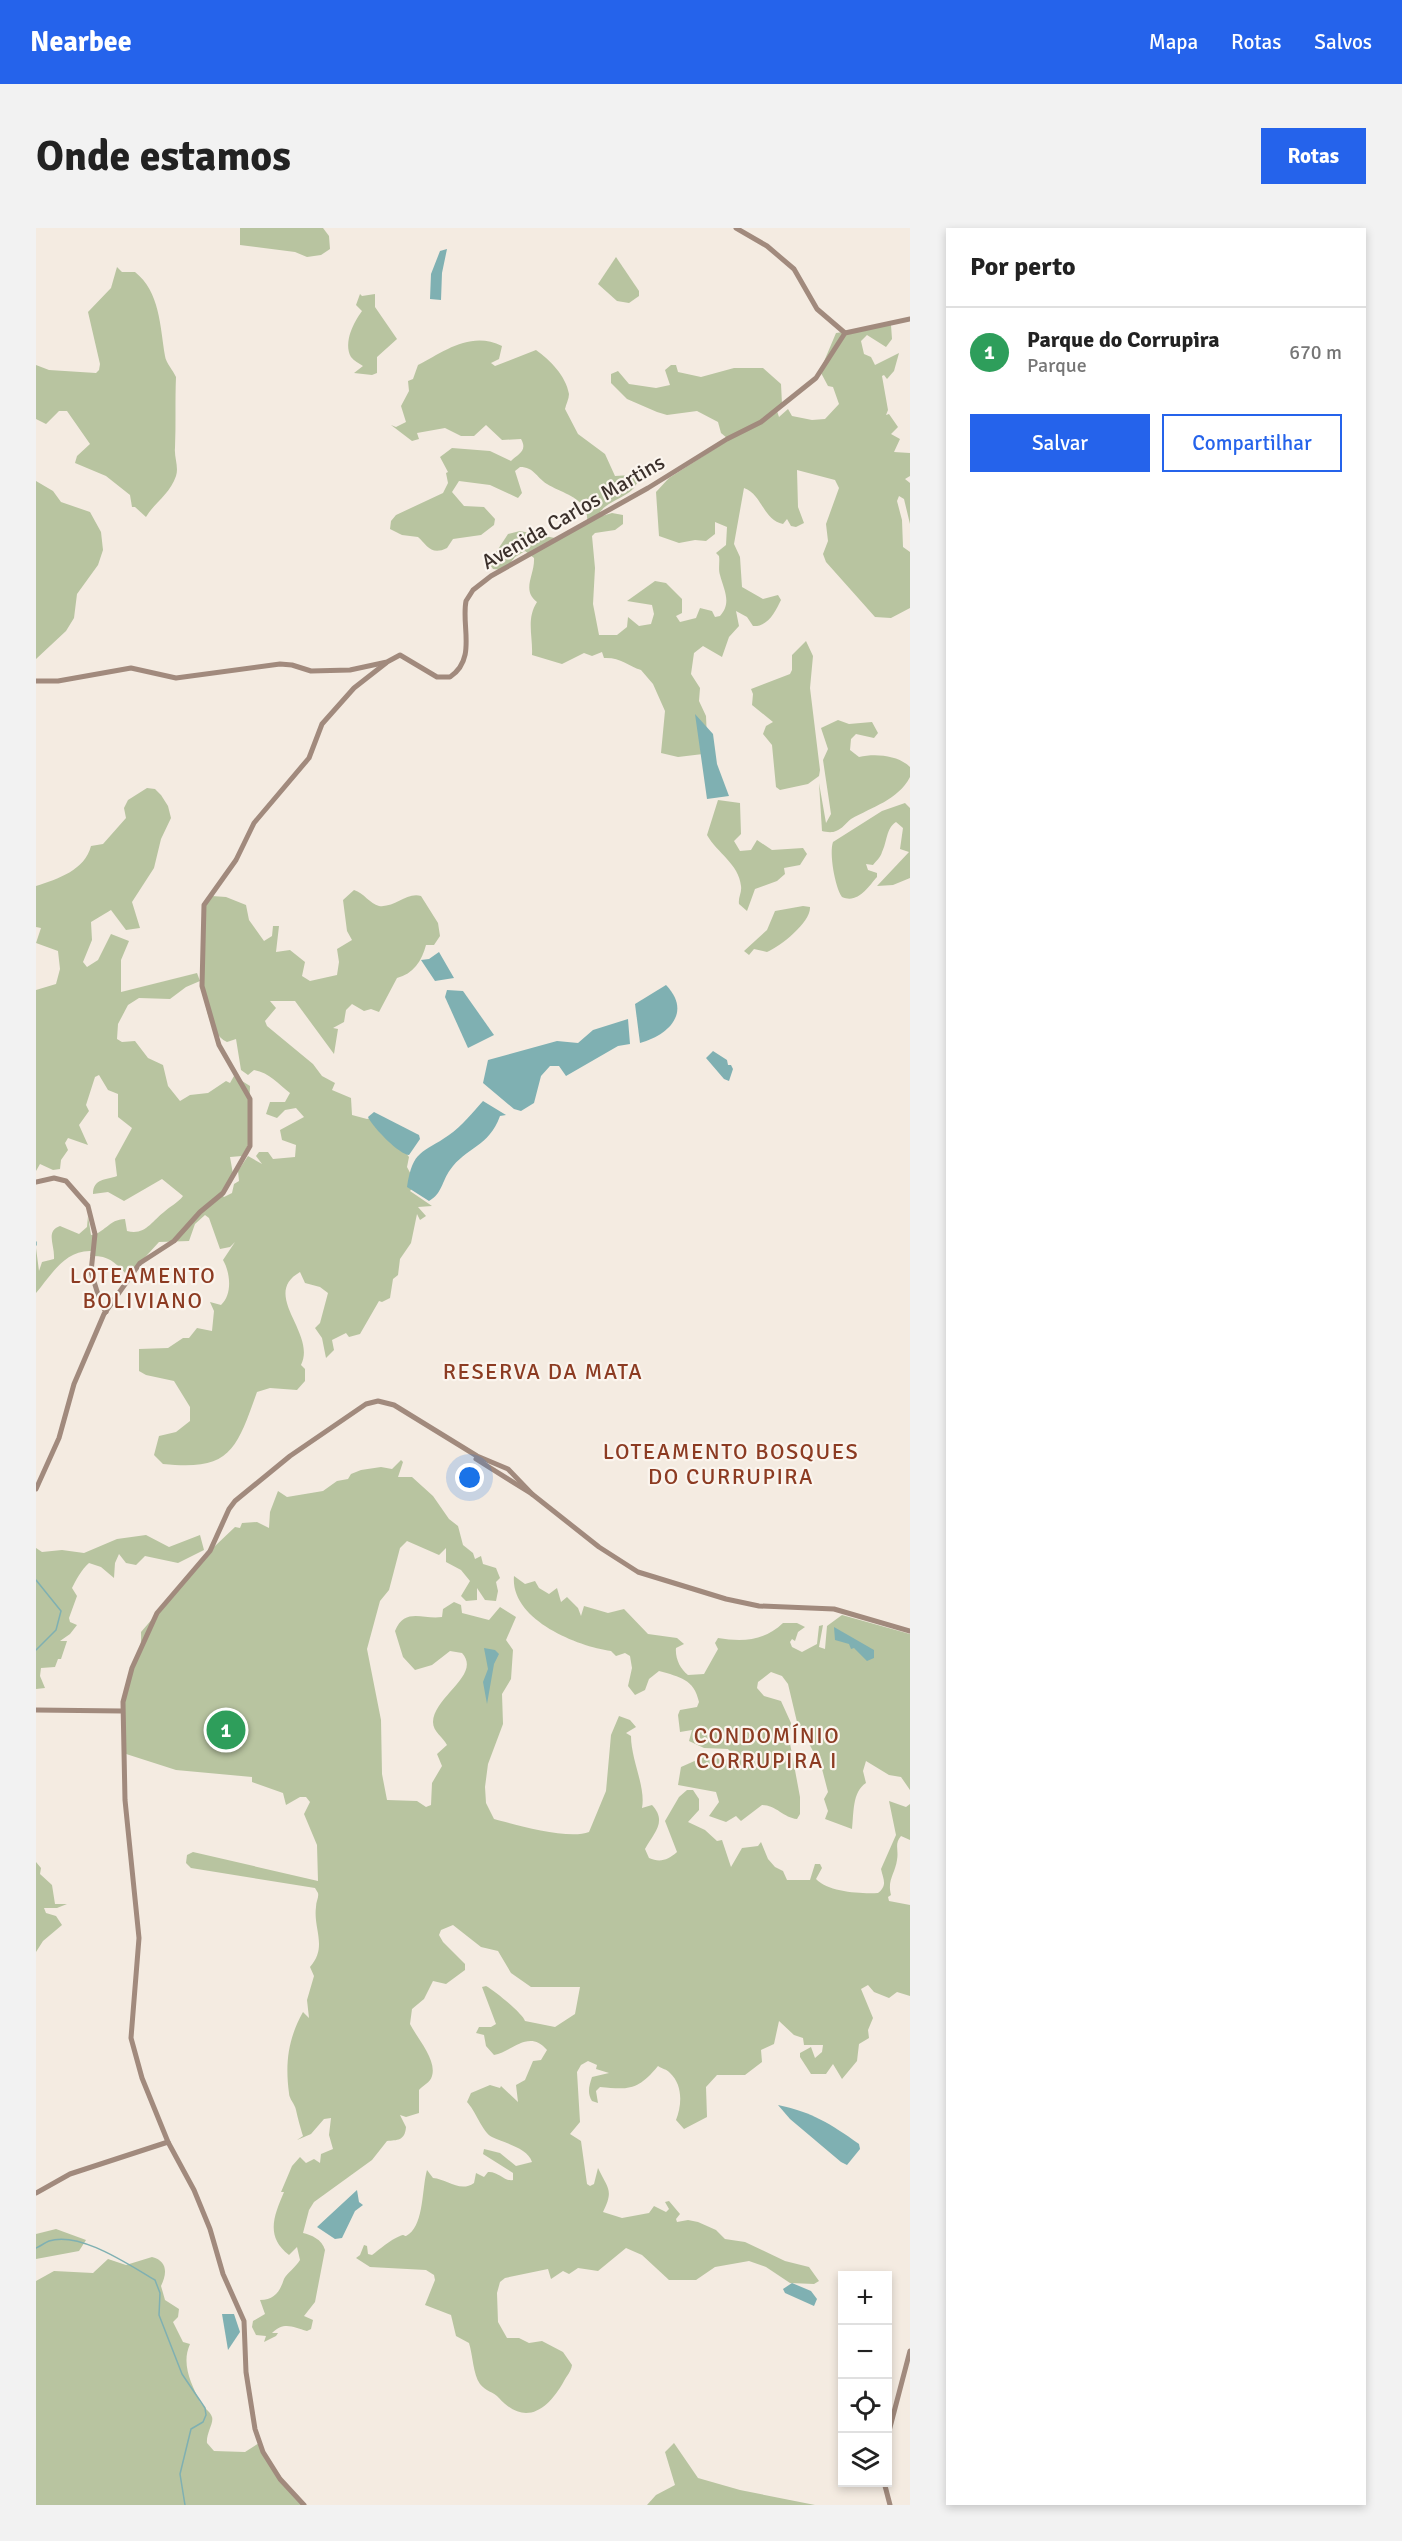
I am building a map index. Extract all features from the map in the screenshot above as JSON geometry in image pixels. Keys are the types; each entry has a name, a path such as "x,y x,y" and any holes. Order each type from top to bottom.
{"street":[{"path":"736,228 767,246 794,269 817,309 845,333 910,319"},
{"name":"Avenida Carlos Martins","path":"36,681 58,681 131,668 176,678 280,664 291,664 311,671 336,671 387,662 400,655 437,677 453,676 459,670 467,647 465,608 473,590 491,576 761,422 816,378 845,333"},
{"path":"36,1489 61,1432 78,1375 106,1311 140,1263 174,1241 200,1212 223,1193 236,1176 252,1141 250,1099 219,1045 202,986 204,905 231,869 254,823 309,758 322,724 354,688 387,662"},
{"path":"36,1182 54,1178 66,1181 88,1206 95,1234 91,1272 101,1304 106,1311"},
{"path":"304,2505 280,2479 263,2452 255,2429 246,2372 244,2321 223,2274 210,2229 194,2190 168,2142 138,2068 131,2038 139,1938 124,1800 122,1711 129,1677 157,1613 210,1551 229,1509 239,1497 290,1456 363,1406 378,1401 389,1402 466,1449 506,1479 532,1494 618,1560 662,1581 759,1606 844,1611 894,1629 910,1631"},
{"path":"466,1449 514,1473 532,1494"},
{"path":"491,1468 495,1462"},
{"path":"506,1479 514,1473"},
{"path":"36,1710 122,1711"},
{"path":"36,2193 70,2174 168,2142"},
{"path":"889,2433 910,2351"},
{"path":"885,2487 890,2505"}],"green space":[{"path":"240,228 323,228 329,236 330,249 321,255 307,257 295,252 240,245"},
{"path":"616,257 639,291 639,296 629,303 617,301 598,284"},
{"path":"117,267 122,272 135,272 150,289 158,310 166,359 176,377 177,473 170,488 146,517 132,507 130,495 106,476 75,463 77,456 90,444 67,411 59,411 46,424 36,419 36,365 49,370 96,373 99,370 100,364 88,312 111,288"},
{"path":"360,294 362,296 375,294 375,307 397,339 377,357 377,373 372,375 354,373 363,366 351,357 348,345 350,332 362,311 356,305"},
{"path":"891,325 892,339 886,347 867,335 861,341 864,354 871,357 875,365 899,353 894,371 887,379 884,375 882,376 888,410 886,415 889,414 898,427 891,434 900,439 894,452 910,453 910,476 905,479 910,483 910,524 904,499 899,496 897,501 902,520 903,547 910,552 910,608 891,618 875,617 826,562 823,554 828,541 826,524 839,488 835,480 797,470 798,507 804,523 796,527 791,526 787,519 783,524 776,522 755,496 744,488 734,544 740,557 742,587 763,599 778,595 781,600 770,618 758,626 753,626 747,617 736,611 739,626 729,637 722,657 703,646 694,653 691,674 700,688 699,701 706,716 707,739 703,754 678,757 661,753 665,711 653,684 641,670 619,660 604,658 602,652 592,656 584,653 562,664 532,655 531,621 537,602 532,597 529,587 534,558 525,551 515,557 505,570 493,569 489,563 508,534 520,531 555,538 587,523 587,515 580,502 547,484 529,469 520,467 515,471 522,493 518,498 490,485 459,481 452,492 464,506 484,507 495,519 494,525 481,535 453,539 447,548 437,551 418,537 402,535 390,529 391,521 396,515 443,493 448,483 446,473 448,472 440,457 452,448 490,451 511,461 523,449 521,439 502,440 486,425 474,436 461,436 445,428 417,433 419,439 412,441 391,425 396,427 406,422 401,406 409,391 408,381 413,379 418,365 447,349 479,340 502,346 499,359 491,363 495,366 536,350 552,364 565,381 569,398 565,409 578,434 605,454 615,476 632,475 638,481 631,491 600,512 602,516 612,513 623,515 623,524 615,530 595,533 592,536 595,568 593,604 599,635 617,635 627,627 628,617 639,626 651,624 654,614 652,605 627,601 655,581 666,583 682,599 682,613 676,616 680,622 696,618 700,608 712,611 715,617 720,616 726,606 726,601 719,573 719,556 716,553 726,545 727,527 715,522 715,534 706,541 695,540 679,543 659,536 656,492 669,478 727,441 727,438 721,433 718,422 697,411 667,415 627,399 611,383 611,374 618,371 629,384 656,388 670,385 665,370 671,365 676,365 678,372 701,377 734,368 763,368 781,384 782,404 777,411 779,417 788,409 792,416 812,420 825,419 839,404 833,387 828,386 820,371 836,333"},
{"path":"36,481 53,491 61,502 90,512 101,532 103,550 98,565 77,594 74,618 66,631 36,659"},
{"path":"806,641 813,656 810,688 819,776 808,784 780,790 776,787 772,745 763,734 766,726 773,722 752,705 751,689 790,674 792,655"},
{"path":"838,720 849,724 872,722 878,733 874,738 856,734 851,739 850,750 859,757 880,756 900,760 910,767 910,777 899,792 892,797 851,819 838,830 827,832 822,831 819,783 826,823 831,814 823,760 828,749 821,728"},
{"path":"147,788 155,789 161,795 168,806 171,818 161,839 154,868 132,902 140,928 126,930 111,910 91,922 92,940 83,962 87,967 98,960 111,934 129,941 121,960 121,992 197,973 200,981 186,987 170,999 139,998 128,1005 118,1024 117,1039 122,1042 135,1041 148,1058 163,1065 168,1086 180,1101 190,1095 208,1093 226,1081 230,1083 234,1076 250,1086 248,1145 242,1156 230,1157 233,1174 222,1195 224,1197 232,1193 234,1184 239,1181 238,1171 248,1156 262,1164 256,1156 259,1152 268,1152 273,1159 295,1157 296,1145 282,1140 280,1130 304,1117 296,1108 285,1110 277,1118 266,1114 270,1102 285,1102 290,1093 265,1074 254,1070 248,1075 241,1070 236,1039 227,1042 216,1033 209,1019 205,1001 203,959 205,906 212,896 226,897 246,905 249,920 264,941 272,936 273,926 279,926 276,952 290,950 305,962 302,976 310,981 337,975 339,962 337,949 352,940 347,931 343,900 354,890 379,906 390,905 410,896 421,896 438,923 440,936 434,945 426,945 422,956 412,970 397,978 379,1012 371,1009 364,1011 352,1004 346,1010 344,1022 333,1028 338,1029 334,1054 295,1001 270,1001 276,1008 265,1021 267,1026 313,1064 322,1076 335,1083 332,1090 351,1098 352,1115 367,1119 378,1116 409,1157 407,1167 416,1184 410,1191 432,1206 418,1207 426,1216 420,1220 417,1214 411,1243 400,1259 398,1275 393,1279 390,1298 379,1301 360,1334 349,1337 346,1333 332,1340 334,1350 326,1358 322,1338 315,1328 320,1323 328,1293 320,1287 305,1283 300,1272 289,1281 286,1292 287,1303 302,1340 304,1353 301,1365 305,1369 305,1381 297,1390 270,1388 257,1392 236,1443 217,1460 203,1464 163,1464 154,1455 159,1436 176,1432 190,1421 190,1407 174,1381 146,1375 139,1371 139,1349 168,1348 183,1338 189,1338 197,1328 212,1331 214,1311 210,1302 221,1305 225,1300 229,1289 229,1277 223,1260 235,1242 230,1247 220,1249 209,1218 205,1215 195,1224 189,1241 159,1242 128,1276 112,1261 90,1256 91,1251 81,1252 65,1260 36,1293 36,1248 39,1271 42,1262 54,1259 52,1235 55,1228 60,1226 79,1234 87,1227 88,1216 91,1235 100,1232 115,1221 125,1219 127,1231 143,1230 183,1196 162,1179 124,1201 108,1192 93,1194 98,1182 117,1176 115,1159 132,1128 118,1117 118,1094 108,1090 99,1075 95,1077 86,1105 89,1111 79,1125 88,1145 68,1138 65,1143 68,1150 61,1160 60,1169 53,1170 40,1164 36,1171 36,990 56,984 60,969 58,951 36,943 41,928 36,927 36,886 61,877 77,867 88,854 91,846 103,844 126,818 124,808 128,800"},
{"path":"718,800 740,803 741,834 734,841 740,851 751,850 757,840 772,850 803,848 807,854 800,865 784,868 785,874 777,881 755,889 747,911 739,904 741,886 736,871 707,835"},
{"path":"905,803 910,808 910,878 893,885 877,886 909,852 900,849 903,828 896,822 888,832 880,857 873,865 866,864 868,870 877,873 877,877 858,896 848,899 842,897 833,870 833,842 882,811"},
{"path":"810,907 806,920 780,945 767,952 754,949 749,955 744,951 767,930 775,911"},
{"path":"401,1460 403,1462 398,1477 412,1477 433,1496 449,1519 458,1526 463,1545 473,1553 475,1559 481,1556 483,1564 496,1568 500,1578 496,1582 498,1591 496,1601 485,1600 477,1588 477,1600 466,1601 461,1596 470,1581 461,1570 446,1562 446,1548 439,1555 407,1541 400,1548 389,1590 380,1601 367,1649 381,1720 382,1774 387,1800 417,1801 426,1807 431,1805 432,1783 442,1766 437,1754 447,1745 433,1726 435,1712 462,1678 467,1661 462,1653 450,1651 432,1665 415,1670 403,1657 395,1631 404,1619 409,1617 442,1617 443,1609 454,1602 461,1605 462,1613 489,1620 500,1607 516,1617 506,1640 513,1650 511,1679 502,1694 503,1724 488,1764 485,1787 486,1803 494,1819 556,1833 589,1832 606,1791 611,1735 619,1716 630,1720 636,1727 626,1733 631,1736 642,1791 642,1808 652,1805 659,1817 658,1828 645,1849 649,1858 653,1860 664,1860 677,1852 665,1821 679,1797 687,1790 693,1790 699,1799 699,1810 688,1822 705,1830 717,1841 722,1840 731,1867 742,1848 758,1846 761,1842 768,1859 775,1867 783,1871 787,1880 810,1880 815,1864 820,1864 822,1868 816,1879 828,1887 845,1891 878,1893 884,1885 881,1869 896,1835 889,1801 906,1807 910,1804 910,1840 901,1836 898,1842 897,1860 890,1885 891,1895 888,1897 889,1901 910,1905 910,1996 897,1992 889,1998 874,1992 868,1985 861,1989 873,2018 868,2030 869,2038 859,2044 857,2061 842,2079 833,2064 826,2074 811,2074 800,2057 800,2053 811,2047 815,2058 822,2052 823,2045 804,2045 803,2038 794,2035 779,2021 774,2044 761,2050 762,2062 745,2075 717,2075 706,2087 707,2117 684,2129 676,2120 680,2102 679,2089 674,2078 666,2070 658,2066 645,2080 633,2087 600,2087 596,2091 598,2103 592,2101 589,2095 592,2077 609,2073 596,2069 597,2065 588,2061 581,2065 577,2072 580,2122 570,2134 581,2141 587,2184 590,2186 594,2184 598,2168 607,2185 609,2194 603,2212 622,2218 649,2213 654,2206 666,2212 669,2209 665,2202 669,2201 680,2214 676,2219 677,2222 688,2220 698,2222 716,2230 725,2239 745,2242 785,2261 809,2267 819,2281 814,2284 790,2283 766,2267 749,2261 715,2267 696,2280 669,2280 642,2255 626,2248 598,2271 578,2268 569,2274 563,2271 551,2279 548,2269 505,2278 500,2282 497,2293 498,2322 507,2338 519,2338 529,2343 542,2341 563,2352 572,2365 551,2400 543,2407 527,2413 518,2412 509,2407 482,2386 476,2375 469,2343 456,2336 451,2315 425,2305 435,2280 434,2275 426,2270 370,2267 356,2258 360,2255 364,2245 367,2246 368,2254 372,2255 414,2229 420,2213 427,2170 433,2178 464,2187 474,2183 476,2173 484,2177 488,2172 492,2172 513,2180 513,2173 483,2154 484,2149 500,2153 516,2166 532,2162 526,2153 515,2146 489,2135 467,2102 471,2093 490,2085 500,2088 501,2086 518,2102 516,2085 525,2080 533,2061 541,2060 547,2050 534,2041 527,2041 494,2055 486,2046 484,2035 476,2033 479,2027 491,2027 496,2024 482,1987 486,1986 501,1997 525,2021 555,2027 575,2014 580,1987 531,1987 511,1973 498,1951 481,1947 453,1925 441,1930 439,1935 443,1942 465,1964 465,1970 446,1984 433,1981 424,1999 412,2009 410,2024 426,2049 433,2070 430,2080 419,2090 419,2113 406,2117 400,2115 406,2127 404,2135 397,2140 387,2141 372,2160 314,2202 309,2210 303,2233 319,2240 325,2250 315,2302 304,2316 313,2320 311,2329 307,2331 289,2326 281,2327 272,2333 278,2333 276,2336 264,2342 266,2336 256,2335 252,2327 253,2321 265,2314 260,2300 276,2294 285,2277 300,2260 297,2247 289,2255 281,2248 274,2233 275,2217 284,2192 281,2192 292,2166 300,2157 306,2163 314,2159 320,2163 321,2154 333,2149 329,2135 331,2118 324,2119 311,2134 297,2140 303,2136 289,2095 288,2082 289,2051 294,2032 303,2012 309,2018 307,2000 314,1976 310,1967 315,1960 319,1945 316,1915 318,1893 315,1888 191,1868 186,1863 187,1855 193,1852 318,1881 317,1845 304,1814 310,1802 306,1797 300,1797 286,1805 283,1793 252,1782 252,1777 176,1770 123,1753 125,1700 139,1653 141,1632 215,1546 235,1527 240,1528 242,1523 257,1522 269,1528 270,1512 278,1491 287,1497 323,1491 337,1481 348,1479 351,1474 361,1470 381,1467 392,1469"},
{"path":"146,1535 169,1547 200,1535 204,1550 178,1563 145,1556 136,1565 126,1563 119,1554 115,1563 114,1578 101,1567 89,1563 72,1588 77,1596 69,1618 70,1622 77,1625 60,1641 67,1641 61,1659 58,1659 55,1667 41,1668 40,1676 45,1688 36,1689 36,1548 42,1552 62,1550 84,1553 117,1539"},
{"path":"514,1576 525,1584 535,1581 539,1588 549,1594 557,1588 561,1602 567,1597 578,1608 581,1616 584,1606 608,1613 624,1609 648,1634 677,1638 684,1644 676,1648 677,1659 688,1675 704,1674 718,1649 715,1643 718,1638 753,1639 768,1634 783,1623 797,1623 805,1627 798,1632 795,1641 792,1639 790,1642 792,1647 802,1652 817,1644 819,1626 823,1625 819,1647 825,1649 827,1626 842,1615 910,1634 910,1790 901,1777 889,1775 866,1761 863,1771 866,1783 856,1797 852,1829 825,1819 828,1811 824,1799 828,1792 822,1769 814,1759 813,1751 797,1722 788,1684 782,1676 771,1672 758,1682 757,1688 764,1696 781,1701 791,1723 789,1738 800,1797 800,1814 797,1819 792,1818 772,1807 762,1805 741,1821 736,1816 726,1822 709,1816 719,1802 716,1792 678,1785 681,1767 708,1755 725,1761 732,1754 728,1749 704,1748 689,1741 692,1730 680,1732 678,1715 680,1710 697,1707 699,1702 694,1688 680,1677 659,1671 649,1679 645,1690 635,1695 628,1686 632,1668 630,1656 625,1653 616,1656 611,1651 581,1643 548,1628 523,1605 516,1591"},
{"path":"36,1862 41,1868 40,1874 52,1885 55,1904 67,1904 57,1908 44,1908 46,1913 56,1916 62,1925 43,1941 36,1952"},
{"path":"56,2229 86,2240 79,2251 36,2259 36,2234"},
{"path":"152,2257 161,2262 165,2269 161,2286 165,2300 179,2309 178,2317 173,2322 183,2342 190,2344 186,2359 191,2381 200,2402 212,2417 207,2443 214,2451 245,2452 259,2443 267,2459 303,2505 36,2505 36,2281 54,2271 93,2273 108,2259 126,2265"},
{"path":"674,2443 698,2478 740,2490 815,2505 647,2505 656,2495 675,2485 665,2452"}],"water":[{"path":"447,249 442,273 441,300 430,299 431,274 440,251"},
{"path":"695,714 713,734 717,764 729,796 707,799"},
{"path":"439,952 454,978 435,981 421,960 429,959"},
{"path":"666,985 674,995 677,1004 674,1021 660,1034 640,1043 635,1004"},
{"path":"447,990 463,991 494,1035 468,1048 445,997"},
{"path":"628,1019 630,1044 618,1046 566,1076 559,1066 550,1066 541,1076 534,1103 521,1111 514,1109 483,1083 488,1060 557,1041 578,1043 593,1030"},
{"path":"713,1051 727,1060 728,1065 731,1065 733,1069 729,1081 724,1079 706,1058"},
{"path":"483,1101 506,1115 500,1116 484,1141 456,1162 447,1174 437,1195 429,1201 407,1187 412,1166 420,1154 454,1131"},
{"path":"374,1112 419,1135 420,1139 409,1155 393,1146 375,1128 368,1117"},
{"path":"834,1627 874,1650 874,1658 867,1661 854,1648 851,1649 849,1644 835,1640"},
{"path":"484,1648 495,1650 499,1654 494,1664 487,1704 483,1682 488,1669"},
{"path":"778,2105 821,2120 859,2144 860,2149 847,2165 841,2162 790,2119"},
{"path":"357,2190 359,2202 363,2205 355,2211 342,2238 335,2239 317,2227"},
{"path":"792,2283 811,2291 817,2299 814,2306 785,2293 783,2289"},
{"path":"222,2314 234,2314 240,2332 228,2350"}],"waterway":[{"path":"36,1580 61,1611 56,1630 36,1650"},
{"path":"36,2248 49,2241 61,2239 75,2241 104,2251 155,2280 160,2293 159,2315 182,2374 205,2408 206,2415 203,2422 191,2429 180,2474 185,2505"}],"place":[{"name":"Parque do Corrupira","path":"226,1730"}],"district":[{"name":"LOTEAMENTO BOLIVIANO","path":"143,1288"},
{"name":"RESERVA DA MATA","path":"543,1371"},
{"name":"LOTEAMENTO BOSQUES DO CURRUPIRA","path":"731,1464"},
{"name":"CONDOMÍNIO CORRUPIRA I","path":"767,1748"}]}
